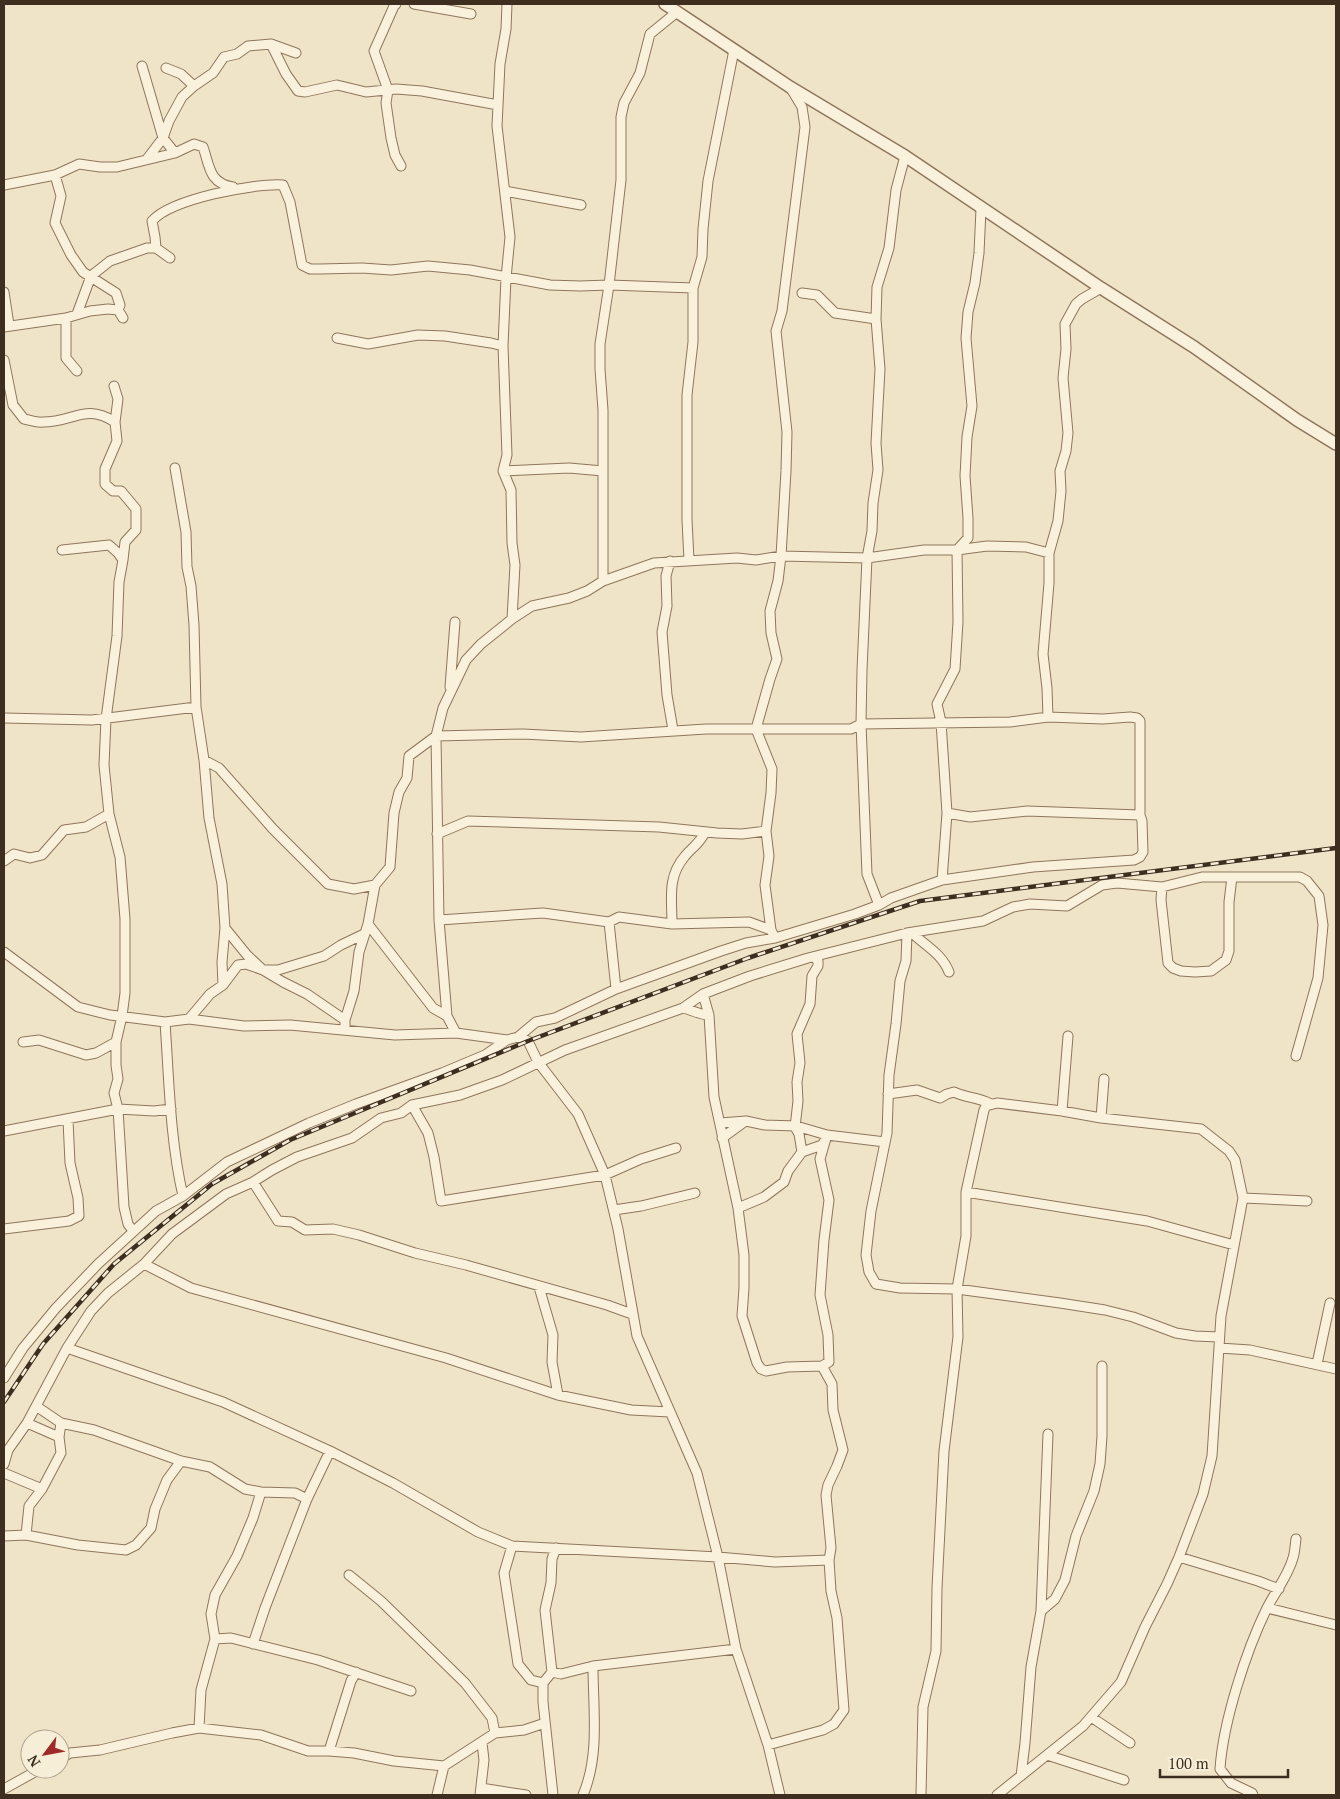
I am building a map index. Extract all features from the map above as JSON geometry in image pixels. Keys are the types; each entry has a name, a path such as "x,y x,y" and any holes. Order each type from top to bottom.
{"street":[{"path":"396,4 374,51 388,90 386,103 391,138 395,156 401,166"},
{"path":"414,4 471,14"},
{"path":"507,4 497,126 510,237 503,346 507,455 504,472 511,490 512,543 515,565 512,619"},
{"path":"665,4 790,87 905,156 981,209 1100,288 1194,347 1297,420 1336,444"},
{"path":"602,581 603,472 600,344 621,180 622,159 620,140 624,103 640,73 650,34 677,12"},
{"path":"271,44 286,74 298,90 305,92 338,85 366,92 396,89 422,91 498,105"},
{"path":"147,159 164,138 169,121 182,97 194,86 213,74 224,57 237,54 248,46 271,44 296,53"},
{"path":"689,560 687,520 687,395 693,342 693,288 702,258 708,181 734,50"},
{"path":"142,66 164,138 175,154"},
{"path":"166,68 181,74 194,86"},
{"path":"773,934 765,885 769,856 766,832 772,769 756,729 777,660 771,633 770,610 778,581 781,556 787,432 776,331 782,311 786,285 805,127 802,107 790,87"},
{"path":"4,185 54,175 79,164 117,167 175,154 194,144 202,147 212,177 222,185 244,188"},
{"path":"878,906 867,874 861,724 867,558 872,531 878,470 876,443 880,369 876,319 876,287 889,248 896,190 905,156"},
{"path":"4,292 6,326 66,318 77,314 108,309 120,314 120,305 116,293 83,272 71,255 55,223 61,196 54,175"},
{"path":"156,248 152,221 157,215 182,204 219,192 269,184 283,186 290,202 302,265 310,269 362,268 391,270 428,266 470,270 550,285 693,288"},
{"path":"505,191 582,205"},
{"path":"942,880 946,813 941,722 937,704 955,669 958,622 957,550 968,538 965,476 967,437 972,406 966,338 968,312 975,283 979,253 981,209"},
{"path":"77,314 91,276 110,261 147,248 156,248 170,258"},
{"path":"1048,717 1043,654 1049,583 1049,553 1058,521 1061,491 1060,471 1066,452 1068,434 1063,378 1066,349 1065,324 1076,304 1100,288"},
{"path":"802,293 817,295 834,314 876,319"},
{"path":"66,318 66,358 77,371"},
{"path":"336,338 368,344 418,335 492,343 503,346"},
{"path":"4,360 13,405 24,418 41,423 92,412 103,414 114,422"},
{"path":"114,386 118,399 114,422 117,441 106,469 105,484 121,492 136,509 136,530 125,542 119,582 117,636 106,719 104,765 109,814 120,857 125,919 125,993 116,1042 118,1079 114,1093 118,1109 124,1207 128,1224 133,1231"},
{"path":"175,468 186,532 187,567 194,625 196,707 204,760 209,818 222,884 225,928 222,962 224,985"},
{"path":"504,472 569,468 603,472"},
{"path":"62,550 109,545 123,560"},
{"path":"456,1033 447,1016 439,920 436,736 444,708 466,660 480,644 532,606 569,598 587,591 602,581 654,563 737,558 756,560 781,556 867,558 924,550 957,550 987,546 1026,546 1049,553"},
{"path":"670,561 666,576 667,606 662,632 672,730"},
{"path":"450,695 455,622"},
{"path":"4,718 23,720 106,719 196,707"},
{"path":"4,1378 23,1348 56,1308 133,1231 156,1211 183,1196 227,1162 259,1146 356,1104 442,1073 485,1055 507,1040 518,1037 536,1022 555,1018 616,990 720,950 764,940 773,934 855,914 878,906 891,898 942,880 1033,867 1134,860 1143,852 1142,821 1140,815 1140,721 1137,718 1130,717 1103,719 1048,717 1010,722 861,724 851,729 672,730 581,738 523,734 436,736 409,756 407,778 399,792 394,813 390,867 375,885 368,924 359,952 354,991 345,1020 345,1030"},
{"path":"204,760 219,768 273,829 328,884 354,889 375,885"},
{"path":"946,813 970,817 1027,811 1140,815"},
{"path":"4,861 14,854 30,858 42,855 64,830 86,827 109,814"},
{"path":"437,834 468,821 659,827 742,834 766,832"},
{"path":"672,924 671,887 673,876 685,856 700,842 705,832"},
{"path":"4,1464 8,1450 27,1423 67,1348 91,1311 108,1293 144,1264 172,1234 226,1194 253,1182 297,1157 352,1138 381,1118 401,1113 412,1105 460,1095 509,1077 538,1062 588,1041 683,1008 704,994 750,976 814,957 909,933 983,921 1013,907 1022,905 1068,906 1102,885 1117,883 1162,887 1202,876 1300,877 1307,881 1319,896 1323,925 1318,978 1296,1056"},
{"path":"1162,887 1161,900 1168,963 1173,968 1181,971 1211,971 1226,960 1229,951 1229,902 1232,877"},
{"path":"439,920 543,912 609,922 619,917 672,924 749,922 773,934"},
{"path":"609,922 616,990"},
{"path":"368,924 433,1008 447,1016"},
{"path":"225,928 247,955 263,970 278,970 324,956 364,934"},
{"path":"909,933 935,951 946,964 949,972"},
{"path":"909,933 906,961 900,981 885,1142 871,1211 866,1255 869,1272 876,1284 900,1288 957,1289 1105,1310 1133,1317 1176,1333 1219,1337"},
{"path":"4,952 78,1007 122,1016 165,1022 189,1018 244,1026 290,1024 395,1035 456,1033 507,1040"},
{"path":"802,1152 799,1134 795,1126 800,1063 797,1034 810,1004 812,976 818,966 818,962 814,957"},
{"path":"189,1018 210,994 224,985 238,965 246,964 263,970 307,994 345,1020"},
{"path":"704,994 709,1015 714,1097 738,1208 744,1255 742,1316 761,1370 822,1366 828,1362 828,1335 820,1294 829,1200 820,1159 827,1134"},
{"path":"683,1008 694,1010 702,1015 709,1015"},
{"path":"165,1022 171,1109 179,1180 183,1196"},
{"path":"1062,1111 1068,1036"},
{"path":"518,1037 528,1041 538,1062 578,1114 606,1175 637,1336 697,1473 718,1556 736,1649 768,1745 780,1795"},
{"path":"22,1042 39,1040 86,1055 96,1053 116,1042"},
{"path":"1101,1118 1104,1078"},
{"path":"888,1094 917,1090 940,1098 954,1092 963,1096 981,1098 991,1104 1024,1106 1101,1118 1201,1129 1229,1151 1236,1160 1243,1198 1221,1316 1212,1456 1203,1494 1179,1558 1168,1584 1145,1627 1121,1682 1083,1726 997,1795"},
{"path":"921,1795 923,1707 936,1651 937,1588 944,1451 958,1338 957,1289 966,1236 966,1192 984,1110 986,1106 991,1104"},
{"path":"412,1105 428,1133 441,1201 606,1175 641,1159 676,1148"},
{"path":"4,1131 118,1109 154,1111 171,1109"},
{"path":"4,1229 70,1221 80,1216 70,1163 68,1120"},
{"path":"720,1123 746,1121 764,1125 795,1126 827,1134 885,1142"},
{"path":"722,1138 746,1121"},
{"path":"738,1208 764,1196 784,1182 788,1170 802,1152 822,1146 827,1134"},
{"path":"253,1182 278,1221 292,1222 305,1230 333,1229 359,1235 407,1251 466,1265 607,1305 632,1314"},
{"path":"966,1192 1147,1221 1234,1245"},
{"path":"614,1210 641,1206 695,1193"},
{"path":"1243,1198 1308,1201"},
{"path":"144,1264 191,1288 446,1358 558,1395 631,1410 670,1412"},
{"path":"540,1286 553,1335 552,1362 558,1395"},
{"path":"1317,1364 1330,1303"},
{"path":"67,1348 223,1402 330,1451 393,1483 478,1532 512,1546 718,1556 775,1562 829,1560"},
{"path":"1219,1348 1250,1350 1336,1369"},
{"path":"768,1745 823,1730 834,1724 844,1710 838,1618 831,1590 829,1560 831,1548 826,1495 842,1450 833,1410 832,1384 822,1366"},
{"path":"1041,1611 1055,1599 1065,1580 1076,1536 1094,1491 1100,1464 1102,1436 1102,1366"},
{"path":"36,1406 61,1423 94,1430 181,1461 210,1467 245,1489 261,1492 295,1493 307,1499"},
{"path":"27,1423 59,1437"},
{"path":"26,1534 29,1506 42,1489 62,1453 59,1437 61,1423"},
{"path":"1021,1776 1031,1667 1041,1611 1048,1434"},
{"path":"253,1644 307,1499 330,1451"},
{"path":"4,1536 26,1534 78,1545 126,1550 136,1545 152,1528 155,1509 167,1480 181,1461"},
{"path":"4,1473 42,1489"},
{"path":"199,1728 201,1690 214,1639 211,1614 215,1595 237,1556 253,1518 261,1492"},
{"path":"1253,1795 1252,1792 1231,1783 1220,1769 1221,1756 1234,1696 1254,1637 1294,1557 1296,1539"},
{"path":"512,1546 504,1573 518,1664 531,1680 543,1683"},
{"path":"553,1795 543,1702 543,1683 552,1672 546,1610 551,1583 552,1559 556,1548"},
{"path":"1179,1558 1279,1588"},
{"path":"349,1575 381,1602 465,1683 492,1718 495,1733"},
{"path":"1267,1608 1336,1625"},
{"path":"214,1639 231,1638 318,1660 411,1691"},
{"path":"552,1672 571,1673 593,1666 736,1649"},
{"path":"583,1795 590,1777 594,1749 593,1666"},
{"path":"329,1751 351,1681 356,1672"},
{"path":"1091,1717 1130,1742"},
{"path":"70,1753 100,1750 199,1728 261,1735 308,1751 354,1753 394,1762 444,1766 495,1733 524,1730 545,1724"},
{"path":"482,1743 484,1760 480,1792 526,1795"},
{"path":"1047,1754 1124,1780"},
{"path":"437,1795 444,1766"},
{"path":"4,1789 22,1779"}],"railway":[{"path":"4,1402 43,1344 114,1264 212,1184 290,1140 528,1041 748,958 920,901 1336,848"}]}
